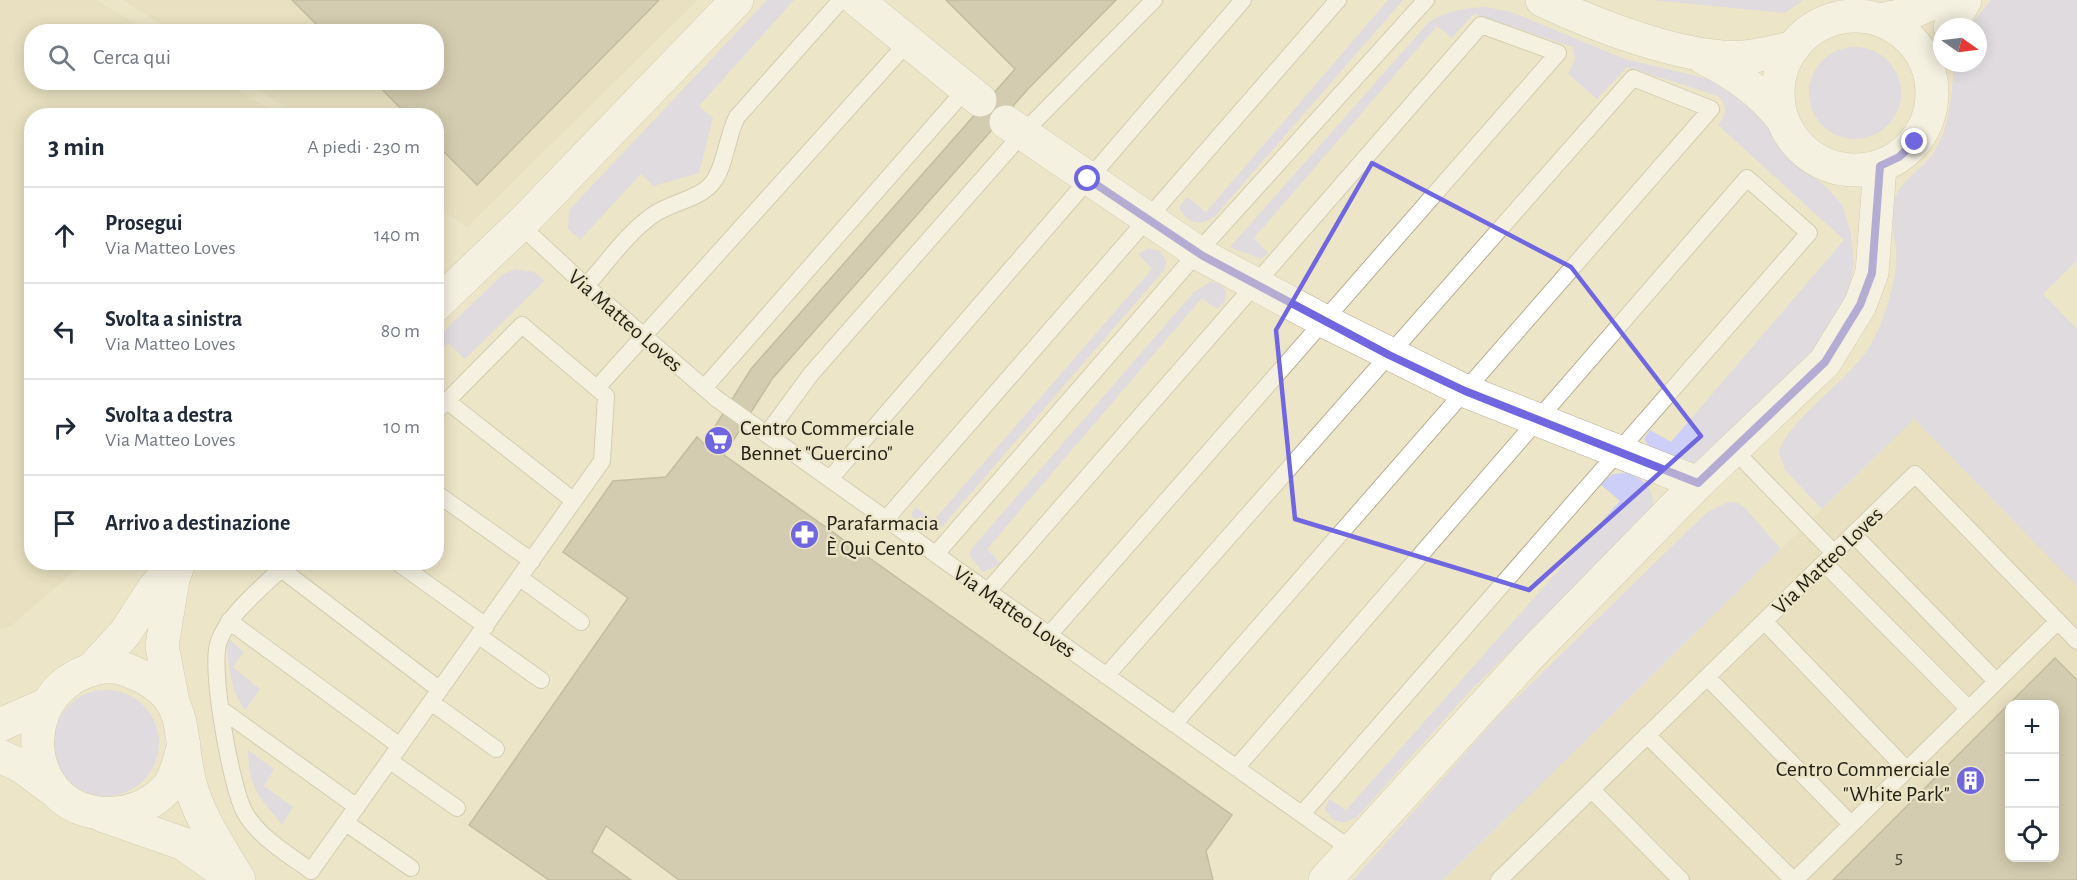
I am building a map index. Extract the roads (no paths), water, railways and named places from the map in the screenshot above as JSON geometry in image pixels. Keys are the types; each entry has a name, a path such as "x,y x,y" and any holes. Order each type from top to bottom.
{"street":[{"path":"444,297 520,225 737,0"},
{"path":"857,0 973,94"},
{"path":"1542,0 1615,30 1689,50 1742,57 1794,47"},
{"path":"1880,20 1908,14 1940,0"},
{"path":"1955,18 1965,0"},
{"path":"1689,50 1751,86 1768,101 1783,120 1794,141 1812,157 1834,168 1857,171 1880,166 1899,157 1915,142 1926,123 1932,102 1931,80 1925,60 1914,43 1898,30 1880,20 1842,17 1824,23 1807,33 1794,47 1782,70 1778,95 1783,120"},
{"path":"1931,80 1933,72"},
{"path":"1014,128 1197,253 1389,355 1465,391 1698,483"},
{"path":"1325,880 1532,653 1698,483 1825,362 1860,305 1872,273 1872,245 1880,166"},
{"path":"1834,168 1850,192 1872,245"},
{"path":"91,670 125,633 154,588 171,570"},
{"path":"176,570 162,646 173,702 181,720 190,784 209,828 239,880"},
{"path":"52,789 40,758 37,730 45,705 57,690 77,675 91,670 124,669 156,683 173,702"},
{"path":"0,725 45,705"},
{"path":"93,813 129,812 153,801 171,783 184,745"},
{"path":"0,756 21,766 74,806 184,844 234,880"}],"lane":[{"path":"586,286 642,223 670,205 707,189 718,173 730,131 737,117 841,0"},
{"path":"767,434 811,374 1014,128 1154,0"},
{"path":"830,479 1243,0"},
{"path":"886,519 1338,0"},
{"path":"936,555 1197,253 1426,0"},
{"path":"988,591 1481,25 1558,53 1049,635"},
{"path":"597,388 908,42"},
{"path":"1106,676 1633,78 1711,109 1174,723"},
{"path":"704,388 973,94"},
{"path":"1236,768 1746,178 1809,233 1302,814"},
{"name":"Via Matteo Loves","path":"520,225 586,286 704,388 1352,850"},
{"path":"280,570 229,621 218,642 216,672 233,782 244,811 265,837 311,871 602,461 606,396 522,325 444,405"},
{"path":"444,408 574,501"},
{"path":"1733,449 1829,558 1968,709"},
{"name":"Via Matteo Loves","path":"1499,880 1915,474 2077,641"},
{"path":"444,499 532,561"},
{"path":"1854,535 1996,681"},
{"path":"289,570 496,749"},
{"path":"407,570 541,680"},
{"path":"520,578 580,622"},
{"path":"229,621 400,746"},
{"path":"1764,621 1907,770"},
{"path":"1647,735 1794,880 2058,621"},
{"path":"1707,677 1851,824"},
{"path":"222,710 357,807"},
{"path":"390,761 457,808"},
{"path":"1592,790 1681,880"},
{"path":"345,823 411,868"}],"place":[{"name":"Centro Commerciale Bennet \"Guercino\"","path":"719,440"},
{"name":"Parafarmacia È Qui Cento","path":"805,535"},
{"name":"Centro Commerciale \"White Park\"","path":"1971,781"}]}
